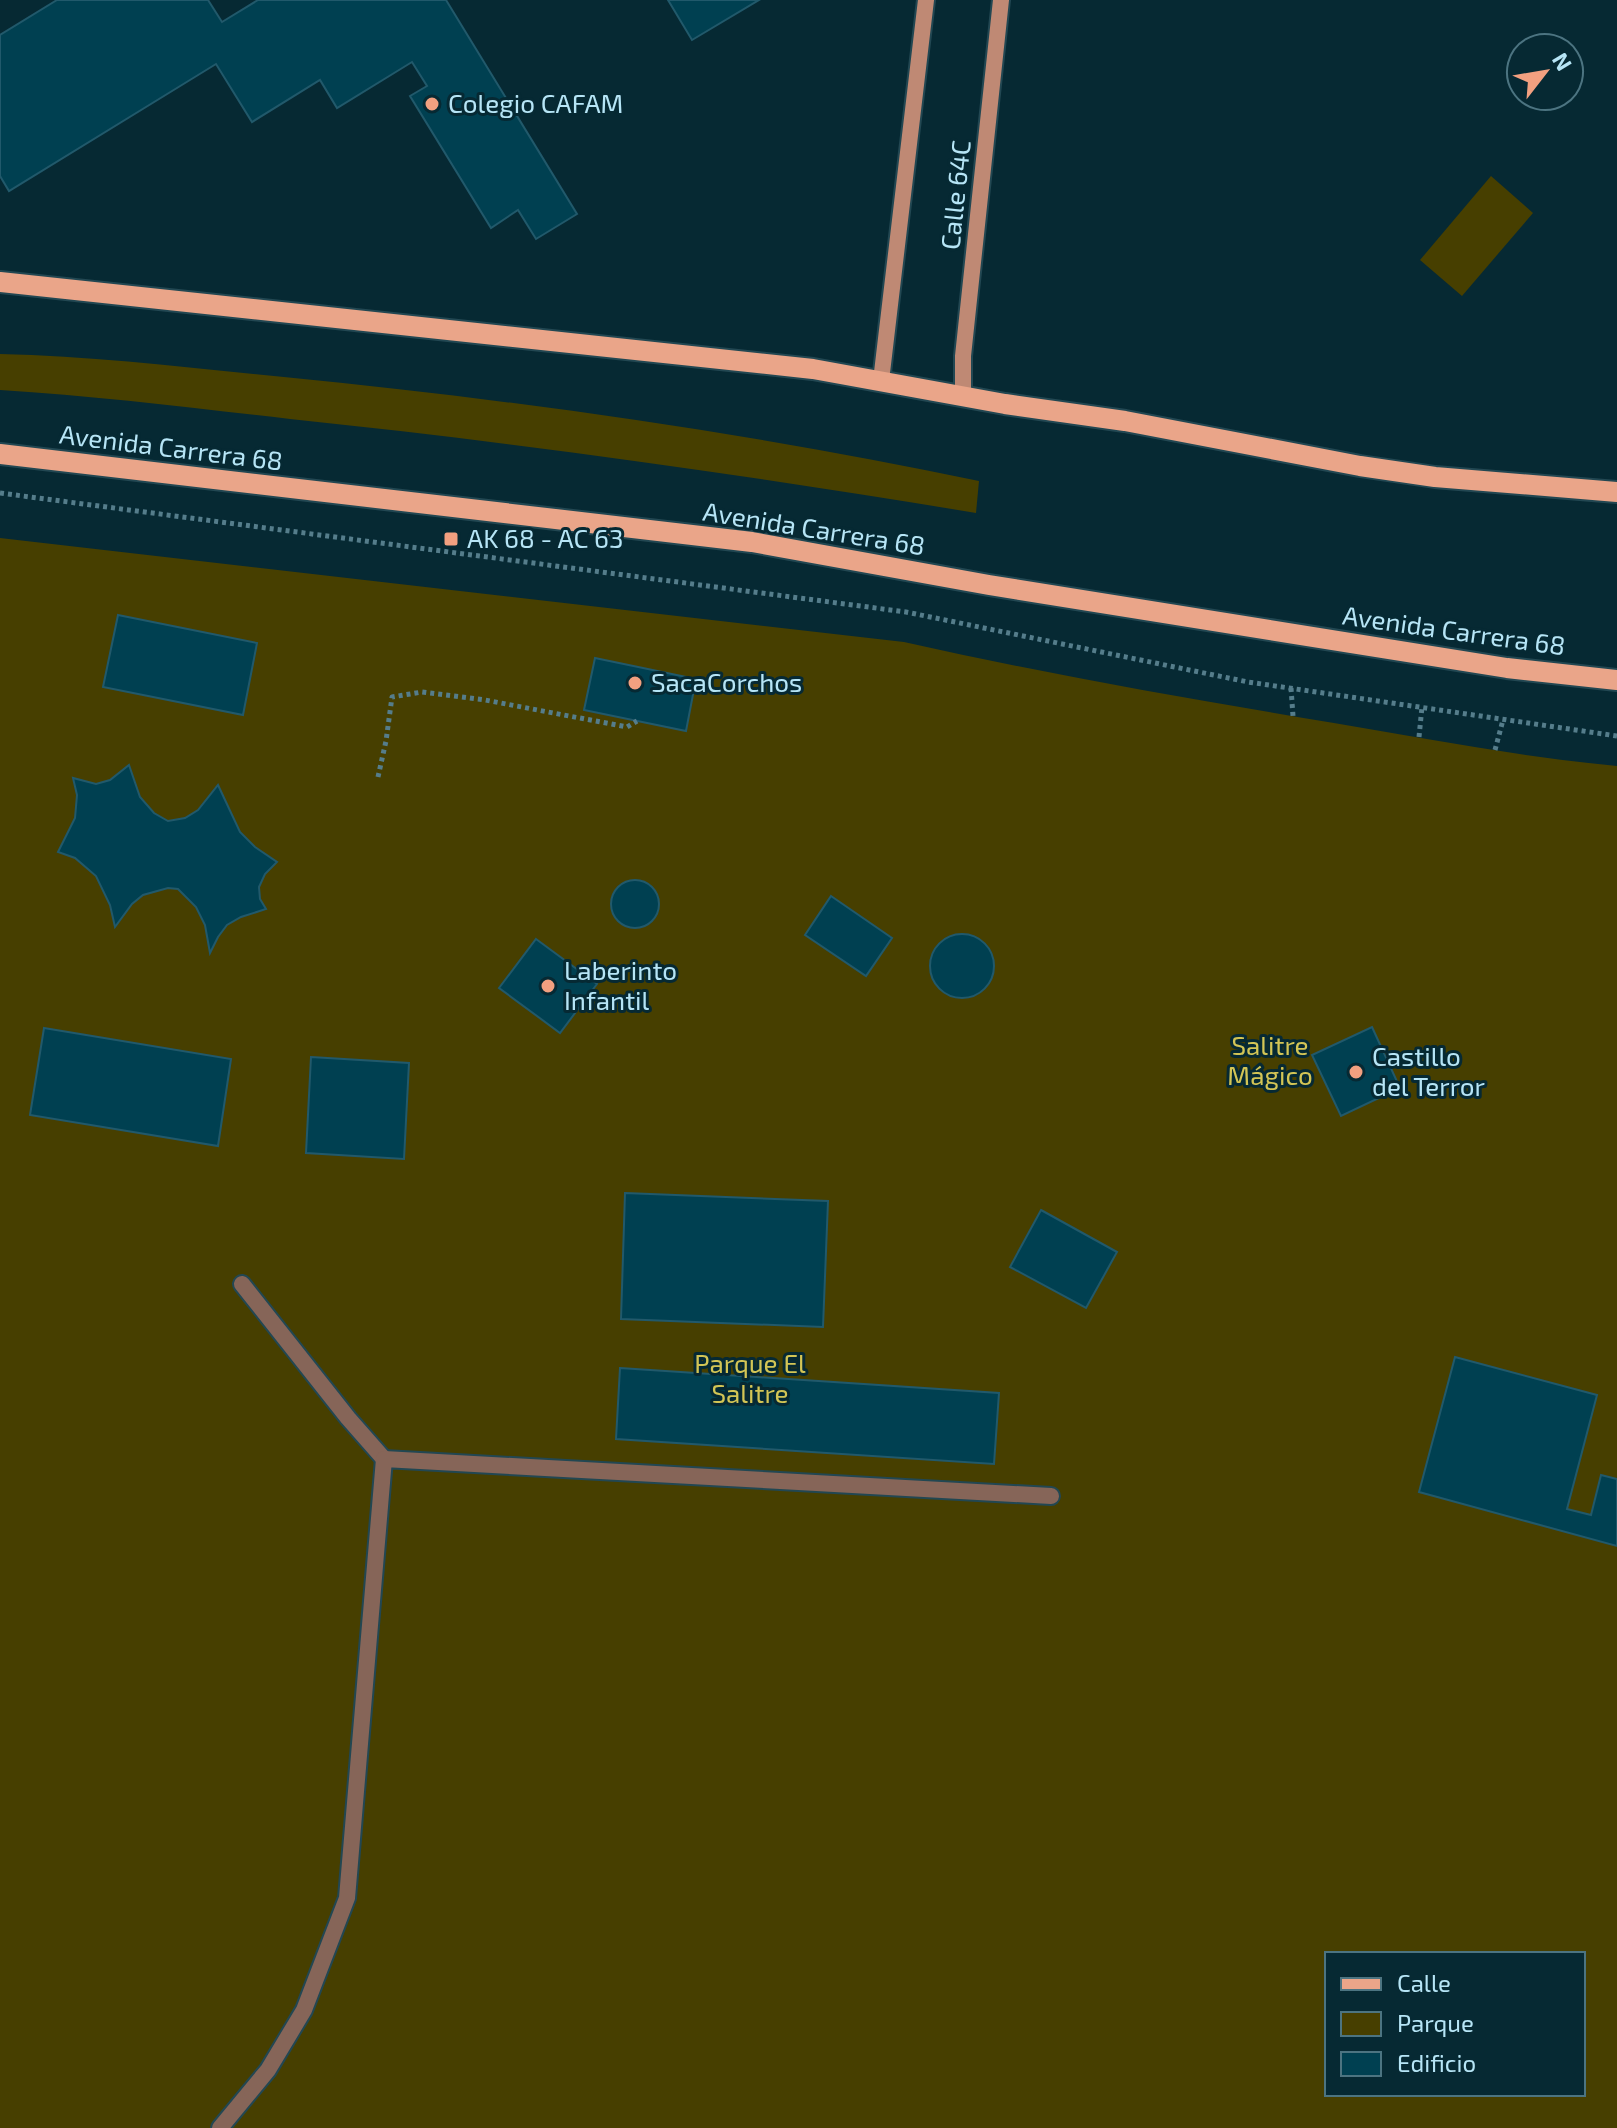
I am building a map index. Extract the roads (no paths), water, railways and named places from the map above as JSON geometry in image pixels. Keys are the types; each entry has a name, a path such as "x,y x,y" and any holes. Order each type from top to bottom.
{"main road":[{"path":"0,282 747,361 1125,421 1360,466 1435,477 1617,492"},
{"name":"Avenida Carrera 68","path":"0,454 752,542 989,585 1491,666 1617,680"}],"street":[{"name":"Calle 64C","path":"881,381 926,0"},
{"name":"Calle 64C","path":"963,396 963,356 1001,0"}],"lane":[{"path":"242,1284 384,1459 1051,1496"},
{"path":"220,2128 268,2070 304,2010 347,1898 384,1459"}],"place":[{"name":"Colegio CAFAM","path":"432,104"},
{"name":"AK 68 - AC 63","path":"451,539"},
{"name":"SacaCorchos","path":"635,683"},
{"name":"Laberinto Infantil","path":"548,986"},
{"name":"Castillo del Terror","path":"1356,1072"}],"park label":[{"name":"Salitre Mágico","path":"1270,1061"},
{"name":"Parque El Salitre","path":"750,1379"}]}
